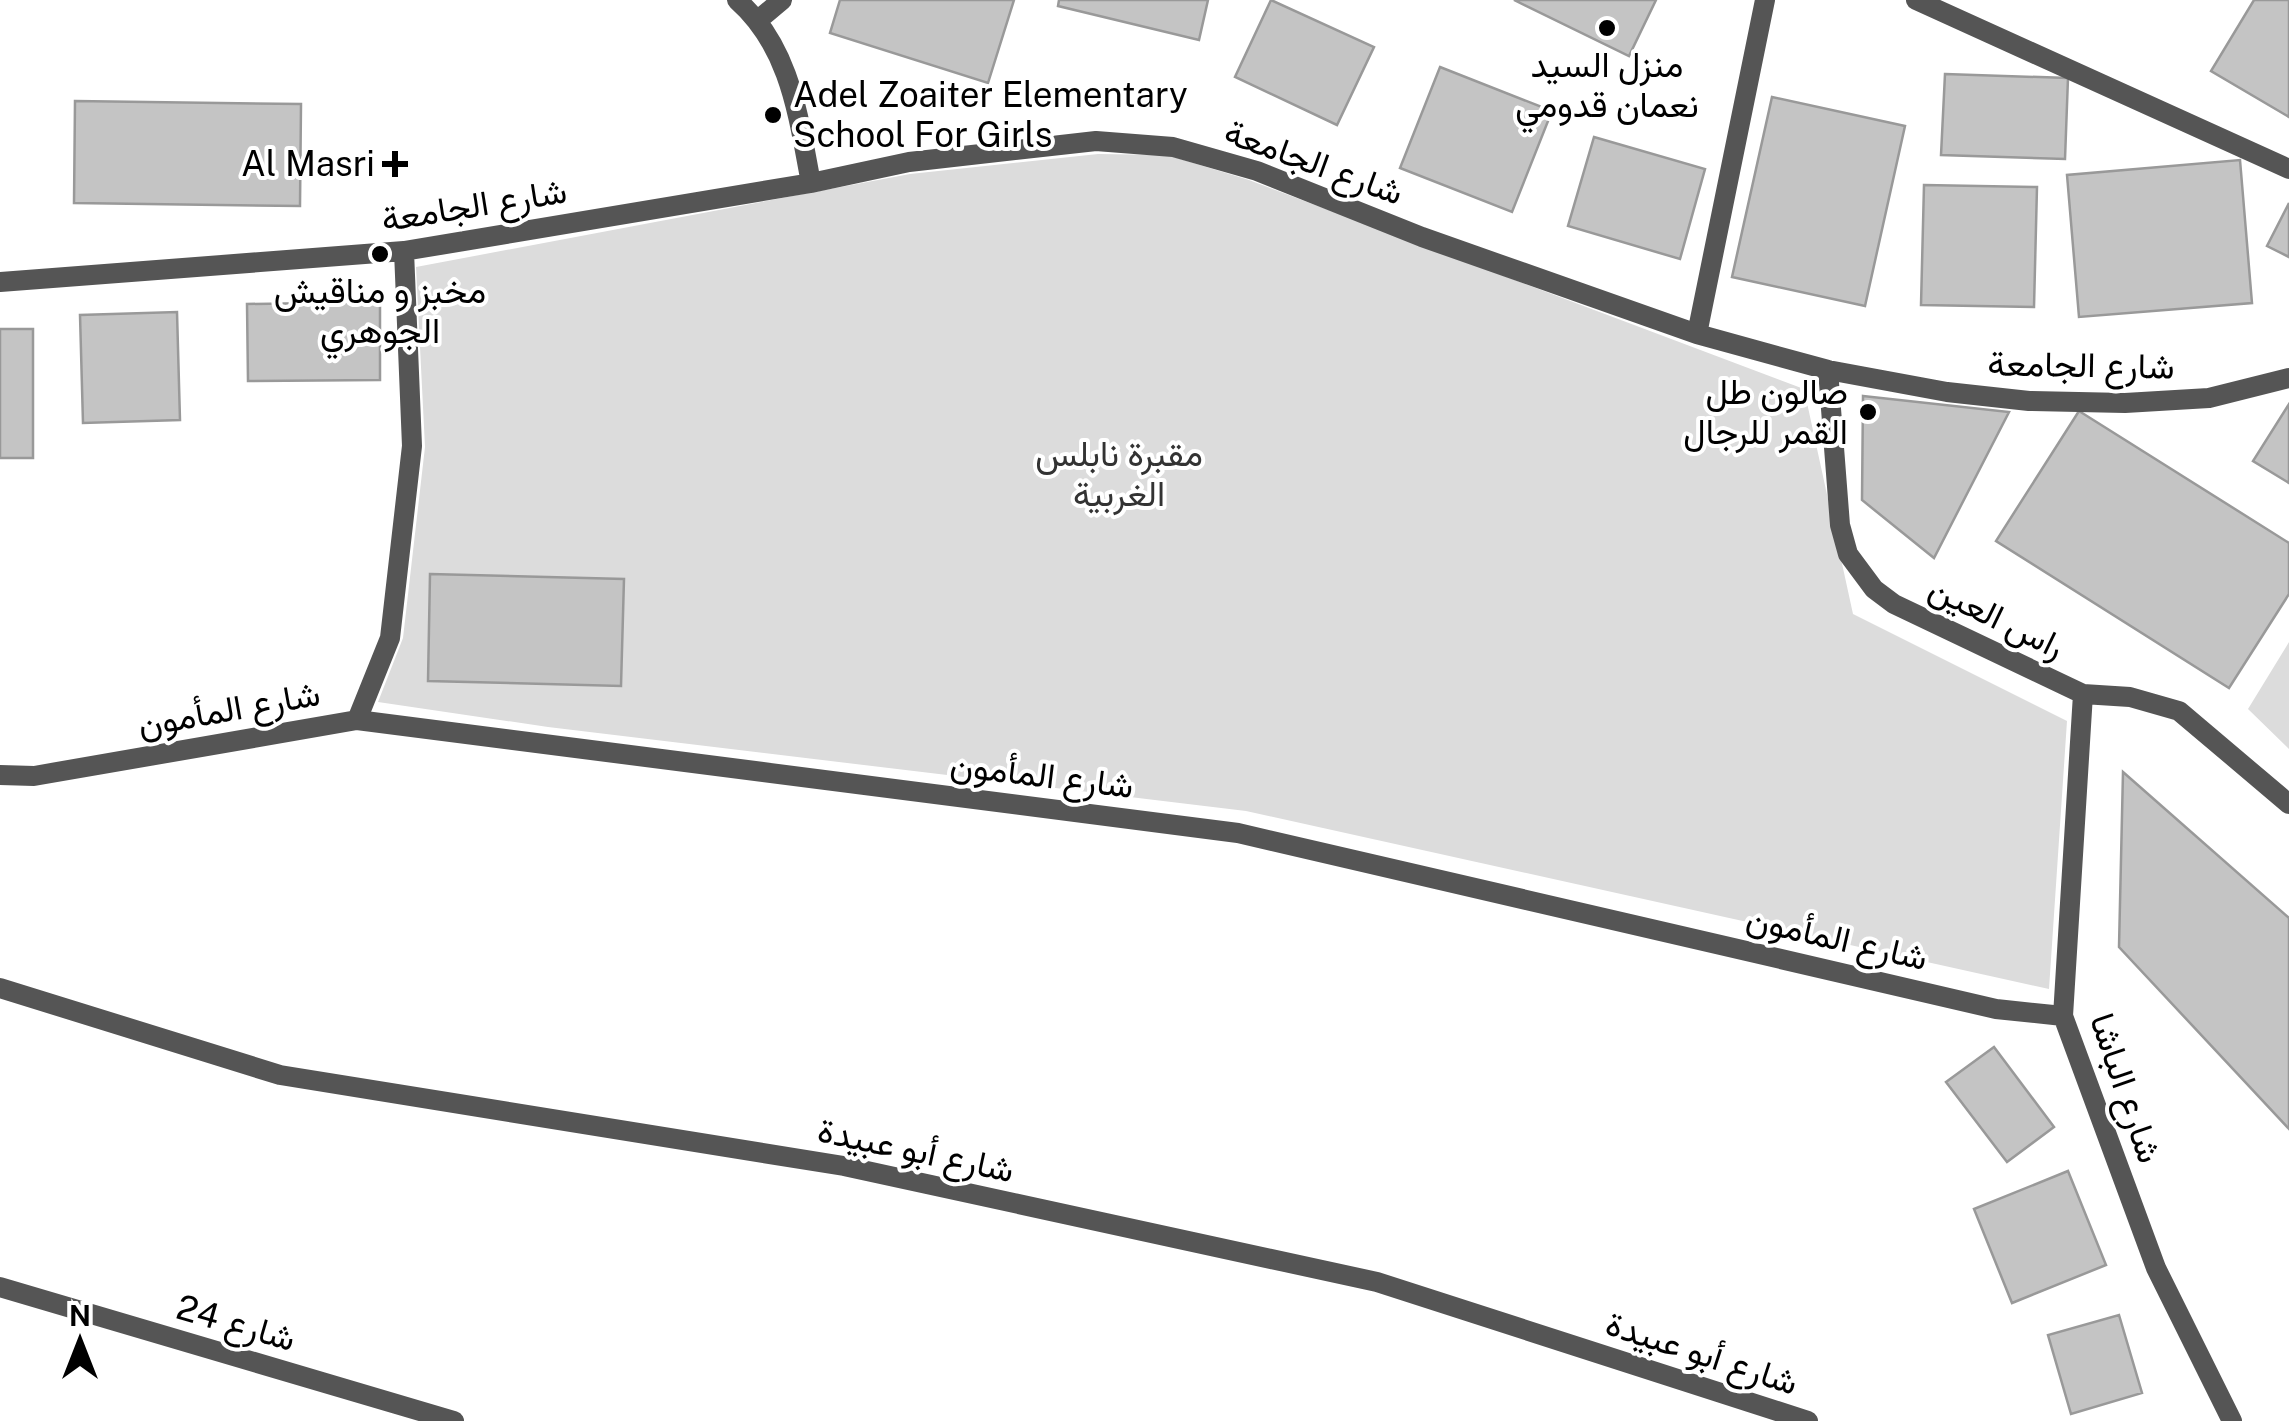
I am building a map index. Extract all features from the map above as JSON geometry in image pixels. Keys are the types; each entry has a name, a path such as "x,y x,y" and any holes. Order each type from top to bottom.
{"street":[{"path":"738,0 777,50 789,78 811,183"},
{"path":"758,21 782,0"},
{"path":"1697,334 1766,0"},
{"path":"1916,0 2289,169"},
{"name":"شارع الجامعة","path":"0,282 404,251 811,183 910,162 1096,141 1173,147 1257,171 1422,237 1697,334 1828,370 2029,402 2208,398 2289,378"},
{"path":"357,720 390,638 412,446 404,251"},
{"name":"راس العين","path":"1828,370 1840,525 1848,554 1859,573 1894,604 2083,694 2130,697 2179,711 2289,804"},
{"name":"شارع الباشا","path":"2083,694 2063,1016 2156,1268 2232,1421"},
{"name":"شارع المأمون","path":"0,775 34,776 357,720 1238,832 1996,1009 2063,1016"},
{"name":"شارع أبو عبيدة","path":"0,988 280,1075 844,1166 1377,1282 1808,1421"},
{"name":"شارع 24","path":"0,1287 454,1421"}],"green space":[{"name":"مقبرة نابلس الغربية","path":"1098,154 1167,155 1249,180 1804,389 1853,614 2067,721 2049,989 1246,811 548,727 378,702 403,638 425,447 416,267 910,174"},
{"path":"2289,642 2289,749 2248,709"}],"building":[{"path":"840,0 1014,0 988,83 830,33"},
{"path":"1059,0 1208,0 1199,40 1058,6"},
{"path":"1271,0 1374,47 1337,125 1235,77"},
{"name":"منزل السيد نعمان قدومي","path":"1514,0 1656,0 1629,56"},
{"path":"2254,0 2289,0 2289,117 2211,71"},
{"path":"1440,67 1552,111 1512,212 1400,168"},
{"path":"1945,74 2068,78 2065,159 1941,155"},
{"path":"1772,97 1905,126 1865,306 1732,277"},
{"path":"75,101 301,104 300,206 74,203"},
{"path":"1594,137 1705,169 1680,259 1568,226"},
{"path":"2240,160 2252,303 2079,317 2067,175"},
{"path":"1924,185 2037,187 2034,307 1921,305"},
{"path":"2289,203 2289,257 2267,246"},
{"path":"380,302 380,380 248,381 247,304"},
{"path":"177,312 180,420 83,423 80,315"},
{"path":"0,329 33,329 33,458 0,458"},
{"path":"1863,396 2009,412 1934,558 1862,500"},
{"path":"2289,404 2289,483 2253,461"},
{"path":"2079,411 2289,543 2289,594 2229,688 1996,541"},
{"path":"430,574 624,579 621,686 428,681"},
{"path":"2123,772 2289,918 2289,1129 2119,947"},
{"path":"1994,1047 2054,1127 2007,1162 1946,1082"},
{"path":"2068,1171 2106,1265 2012,1303 1974,1209"},
{"path":"2119,1315 2142,1393 2071,1414 2048,1335"}],"place":[{"name":"منزل السيد نعمان قدومي","path":"1607,28"},
{"name":"Adel Zoaiter Elementary School For Girls","path":"773,115"},
{"name":"Al Masri","path":"395,164"},
{"name":"مخبز و مناقيش الجوهري","path":"380,254"},
{"name":"صالون طل القمر للرجال","path":"1868,412"}]}
